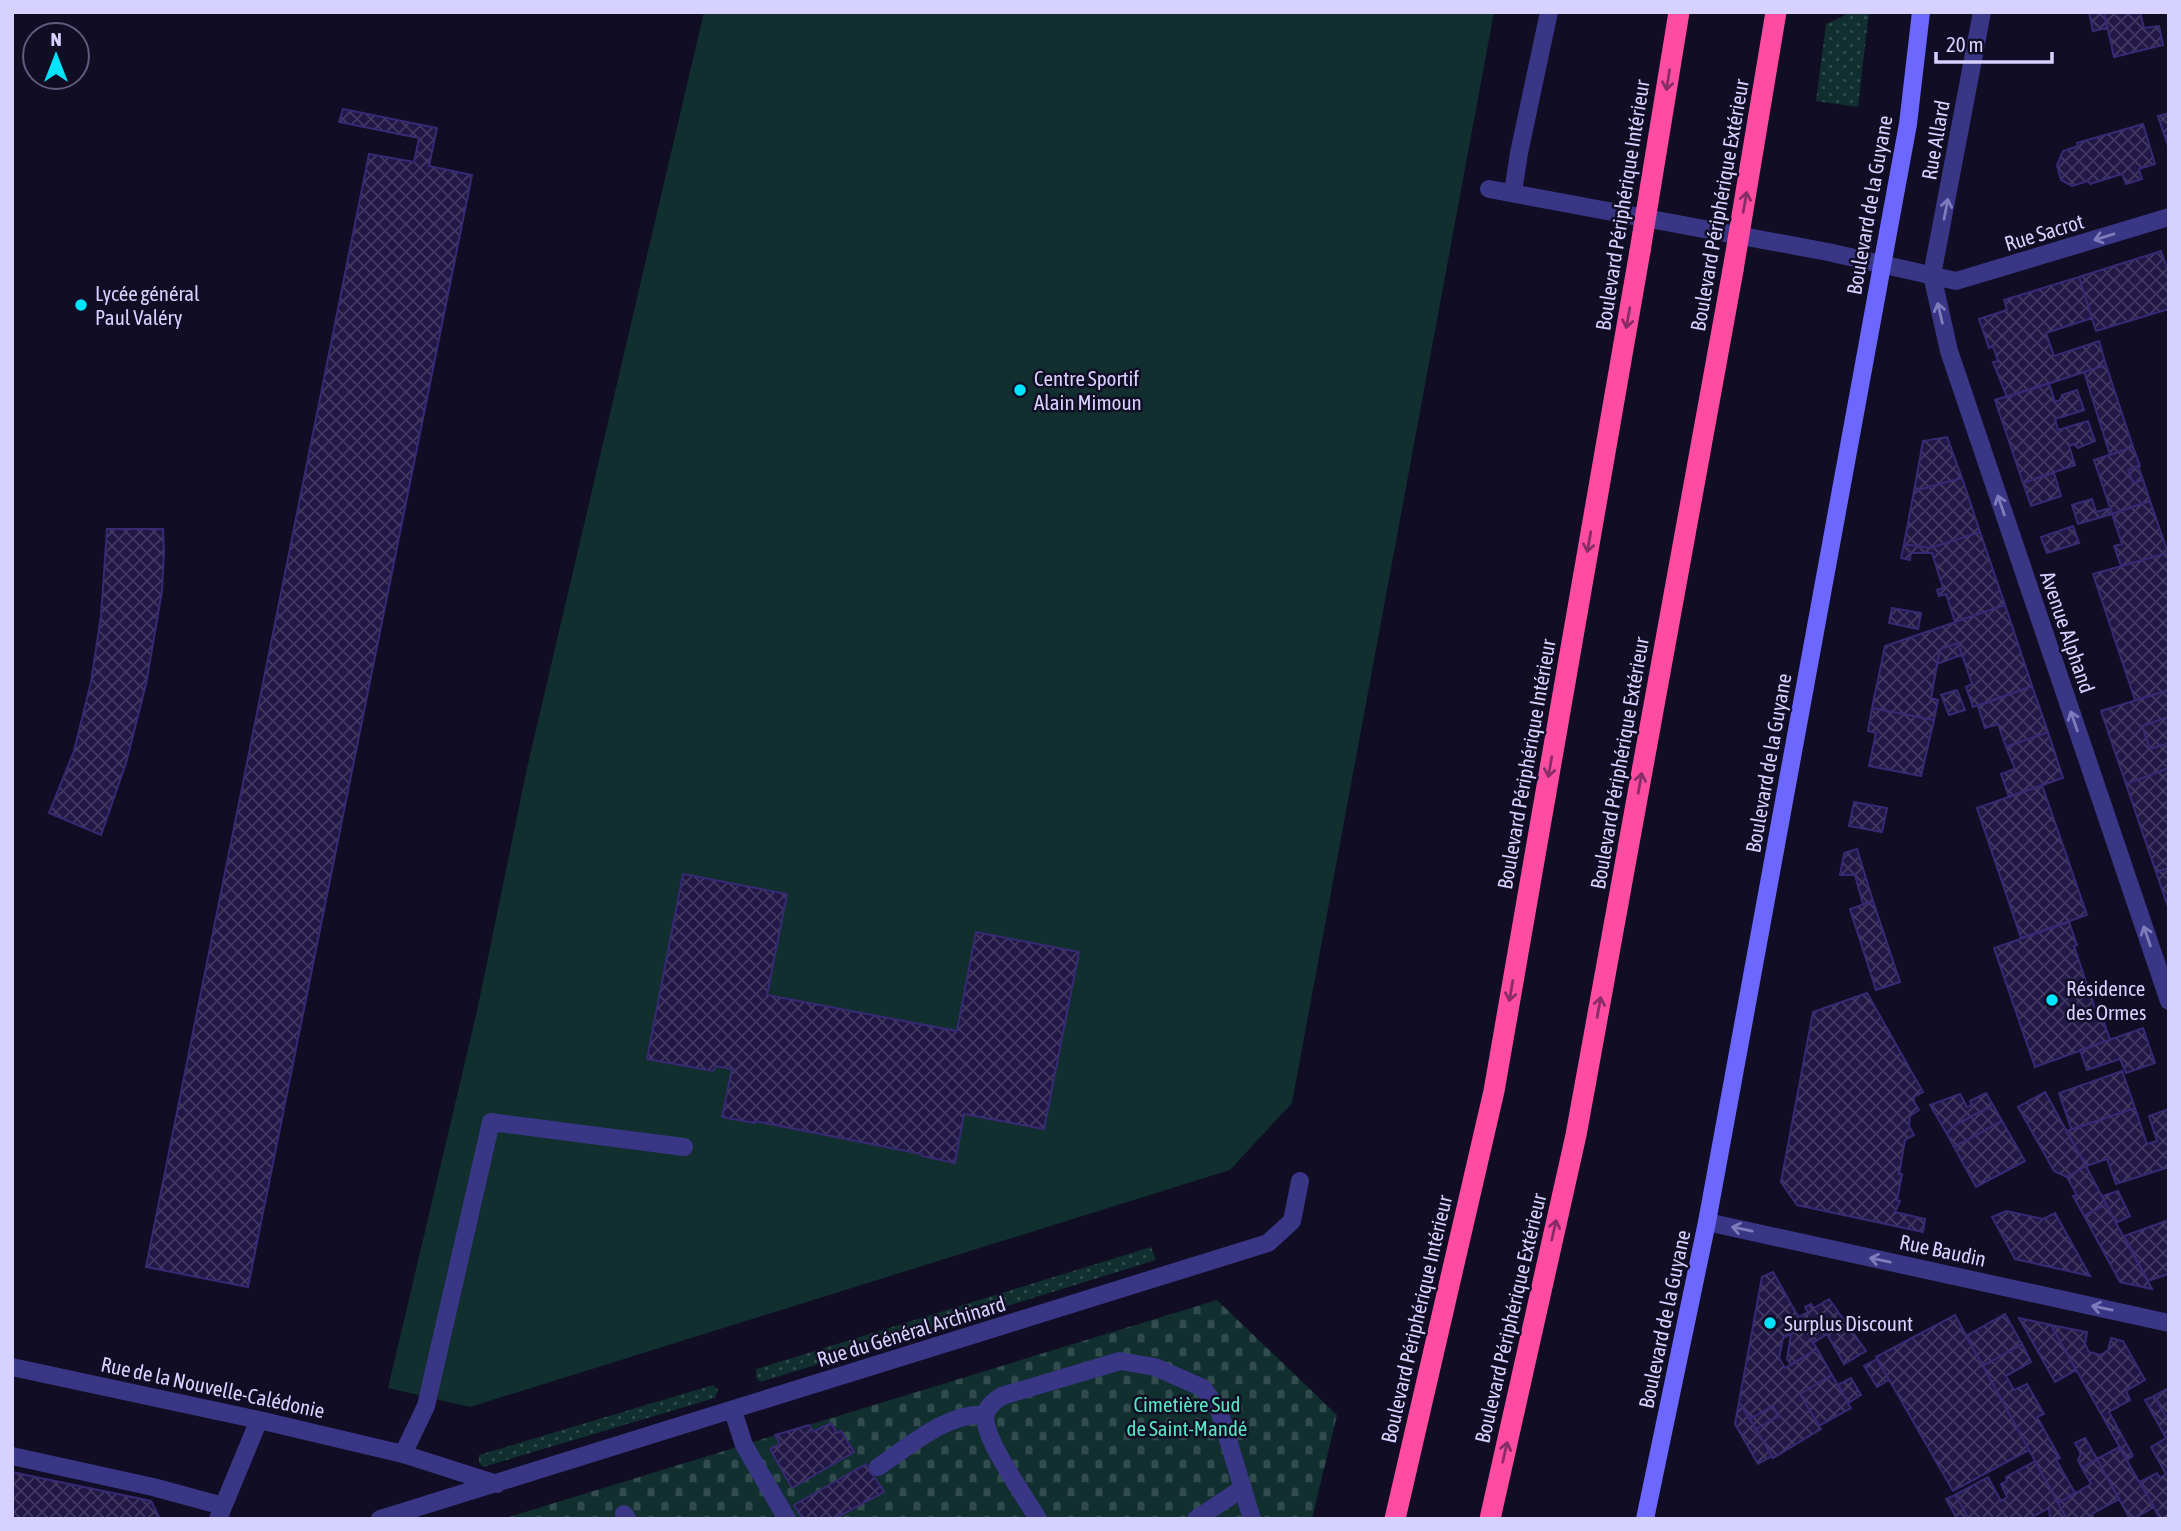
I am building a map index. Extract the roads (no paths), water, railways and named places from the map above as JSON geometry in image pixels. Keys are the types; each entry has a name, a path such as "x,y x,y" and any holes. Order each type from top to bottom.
{"highway":[{"name":"Boulevard Périphérique Intérieur","path":"1395,1519 1494,1091 1679,12"},
{"name":"Boulevard Périphérique Extérieur","path":"1490,1519 1576,1135 1733,270 1776,12"}],"street":[{"path":"1513,192 1549,12"},
{"name":"Boulevard de la Guyane","path":"1645,1519 1707,1222 1908,124 1921,12"},
{"name":"Rue Allard","path":"1932,275 1982,12"},
{"name":"Rue Sacrot","path":"1489,189 1882,263 1956,281 2169,217"},
{"name":"Avenue Alphand","path":"1932,275 1948,351 2169,1001"},
{"path":"403,1454 426,1406 491,1122 684,1147"},
{"name":"Rue du Général Archinard","path":"380,1519 1268,1243 1292,1221 1300,1181"},
{"name":"Rue Baudin","path":"1707,1222 2169,1323"},
{"path":"1038,1519 992,1442 985,1415 993,1401 1002,1396 1120,1361 1155,1367 1203,1388 1219,1410 1252,1519"},
{"name":"Rue de la Nouvelle-Calédonie","path":"12,1367 403,1454 498,1483"},
{"path":"733,1411 744,1445 787,1519"},
{"path":"878,1467 944,1424 959,1417 985,1415"},
{"path":"12,1456 153,1487 220,1512 259,1420"},
{"path":"1196,1519 1243,1488"}],"place":[{"name":"Lycée général Paul Valéry","path":"81,305"},
{"name":"Centre Sportif Alain Mimoun","path":"1020,390"},
{"name":"Résidence des Ormes","path":"2052,1000"},
{"name":"Surplus Discount","path":"1770,1323"}],"park label":[{"name":"Cimetière Sud de Saint-Mandé","path":"1187,1416"}]}
